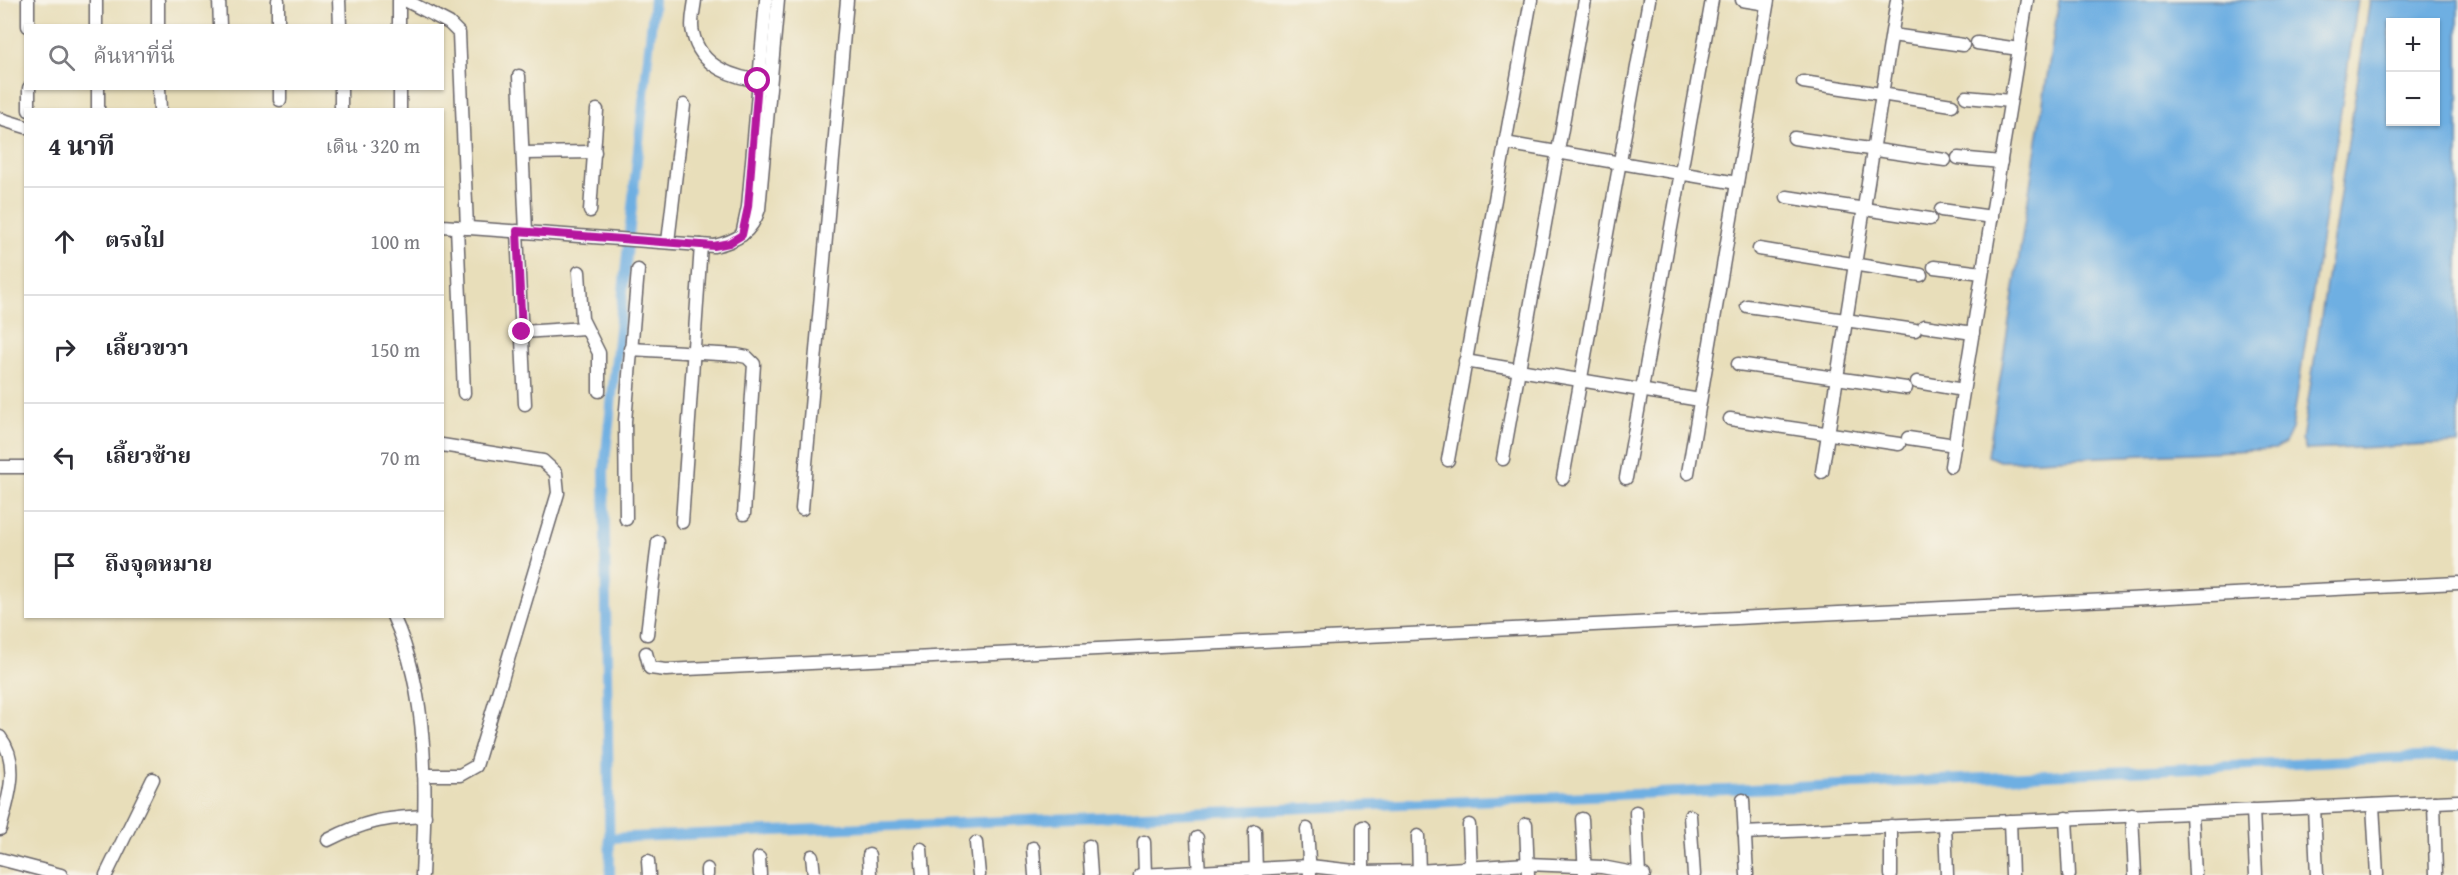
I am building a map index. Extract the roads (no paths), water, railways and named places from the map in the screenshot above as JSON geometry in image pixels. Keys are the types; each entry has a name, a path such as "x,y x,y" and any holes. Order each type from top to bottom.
{"street":[{"path":"28,0 28,24"},
{"path":"96,0 96,24"},
{"path":"158,0 158,24"},
{"path":"219,0 220,24"},
{"path":"278,0 279,24"},
{"path":"339,0 340,24"},
{"path":"399,0 399,24"},
{"path":"405,0 449,23 459,33 464,393"},
{"path":"695,0 693,33 705,57 725,73 740,79 771,83"},
{"path":"742,235 748,207 766,0"},
{"path":"444,226 701,245 729,243 742,235 755,223 759,209 778,0"},
{"path":"802,509 847,0"},
{"path":"1448,460 1531,0"},
{"path":"1503,459 1585,0"},
{"path":"1563,478 1649,0"},
{"path":"1626,478 1712,0"},
{"path":"1688,473 1768,2 1742,0"},
{"path":"1822,472 1897,0"},
{"path":"1951,466 2027,0"},
{"path":"1892,35 1963,45"},
{"path":"1977,43 2019,49"},
{"path":"519,76 523,153 522,332 525,404"},
{"path":"1803,82 1953,105"},
{"path":"29,90 29,108"},
{"path":"98,90 98,108"},
{"path":"159,90 160,108"},
{"path":"341,90 341,108"},
{"path":"400,90 400,108"},
{"path":"1966,97 2010,101"},
{"path":"668,242 684,105"},
{"path":"590,211 597,110"},
{"path":"0,119 24,126"},
{"path":"1794,138 1873,150 2001,162"},
{"path":"1505,143 1737,183"},
{"path":"523,153 595,152"},
{"path":"1786,197 1930,219"},
{"path":"1941,210 1992,217"},
{"path":"682,522 701,245"},
{"path":"1759,249 1921,275"},
{"path":"1934,267 1983,273"},
{"path":"626,519 625,421 638,270"},
{"path":"579,272 580,308 585,328 599,352 599,391"},
{"path":"1747,306 1846,320 1973,333"},
{"path":"522,332 585,328"},
{"path":"630,349 737,355 747,357 754,364 744,514"},
{"path":"1466,362 1700,400"},
{"path":"1738,363 1837,378 1964,390"},
{"path":"1730,419 1828,434 1954,445"},
{"path":"424,775 460,775 476,766 558,493 555,473 543,461 444,445"},
{"path":"0,467 24,467"},
{"path":"647,634 658,542"},
{"path":"646,653 650,668 666,670 2458,583"},
{"path":"394,618 405,641 414,678 424,775 425,816 422,875"},
{"path":"0,737 8,747 12,773 0,829"},
{"path":"106,875 153,779"},
{"path":"1743,800 1747,875"},
{"path":"1744,832 2458,801"},
{"path":"2434,802 2436,875"},
{"path":"2373,805 2376,875"},
{"path":"2314,807 2317,875"},
{"path":"2253,810 2256,875"},
{"path":"1140,875 1310,871 1418,873 1528,869 1641,874 1636,812"},
{"path":"2192,813 2195,875"},
{"path":"2132,815 2135,875"},
{"path":"328,840 358,824 375,820 425,816"},
{"path":"1690,816 1694,875"},
{"path":"2066,818 2069,875"},
{"path":"1582,819 1585,870"},
{"path":"2010,821 2012,875"},
{"path":"1526,824 1528,869"},
{"path":"1945,824 1947,875"},
{"path":"1469,825 1470,872"},
{"path":"1891,826 1891,875"},
{"path":"1363,827 1363,873"},
{"path":"1307,829 1310,871"},
{"path":"1255,831 1256,872"},
{"path":"1418,836 1418,873"},
{"path":"1197,838 1199,873"},
{"path":"1144,842 1145,875"},
{"path":"976,843 979,875"},
{"path":"1089,846 1091,875"},
{"path":"1033,848 1035,875"},
{"path":"921,849 923,875"},
{"path":"869,855 870,875"},
{"path":"812,856 814,875"},
{"path":"759,858 760,875"},
{"path":"0,859 61,875"},
{"path":"648,861 649,875"}],"water":[{"path":"2059,0 2358,0 2292,429 2285,443 2275,449 2014,461 1999,461 1988,456"},
{"path":"2370,0 2458,0 2458,444 2306,450 2302,440"}],"waterway":[{"path":"610,875 604,471 654,0"},
{"path":"609,838 1797,787 2458,755"}]}
